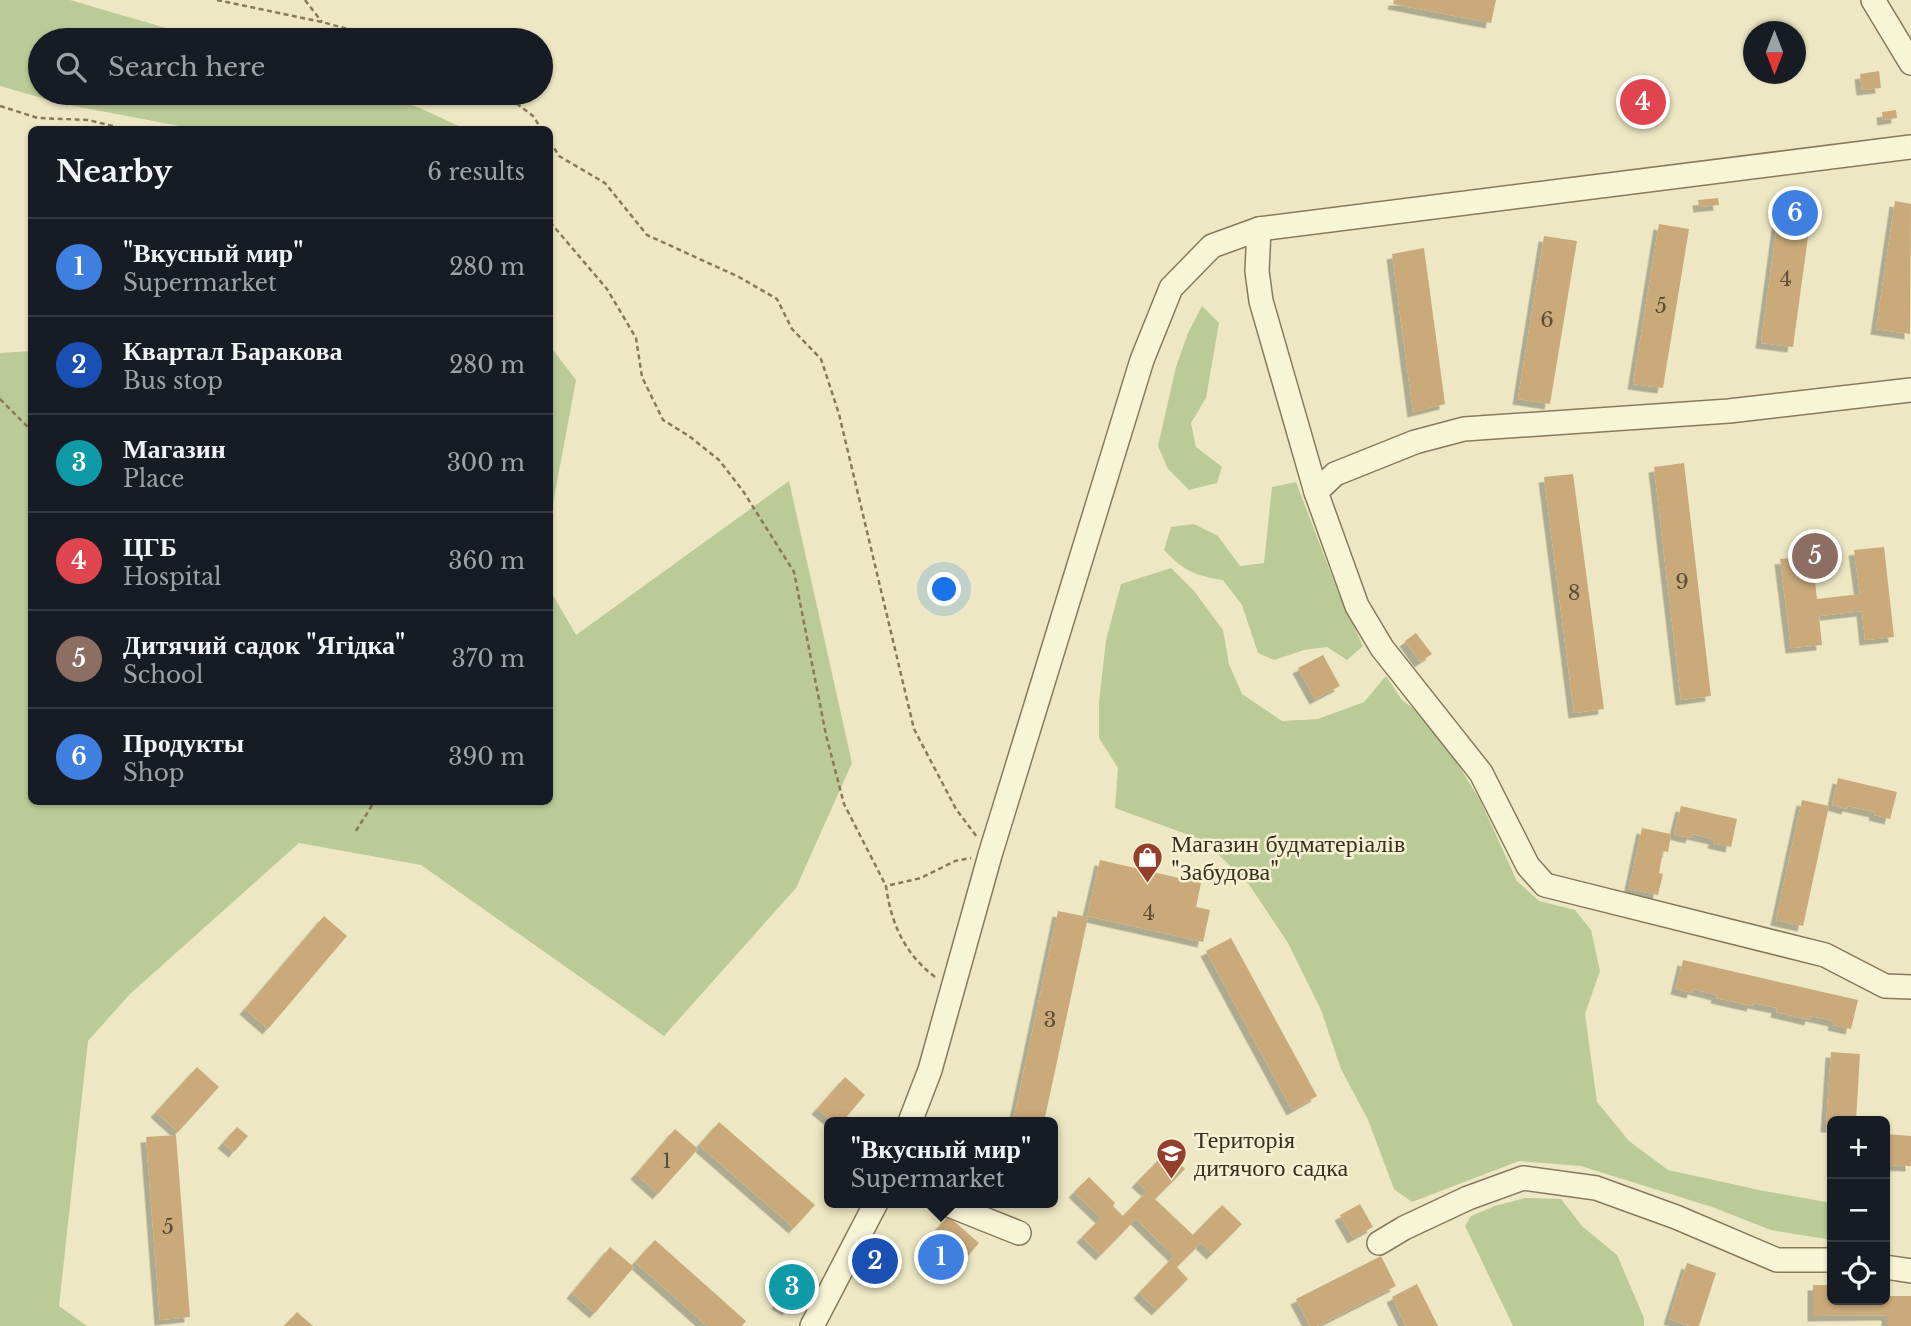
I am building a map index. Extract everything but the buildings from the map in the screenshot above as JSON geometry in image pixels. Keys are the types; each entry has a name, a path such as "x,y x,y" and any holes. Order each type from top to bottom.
{"street":[{"path":"1873,0 1911,63"},
{"path":"912,1117 930,1070 990,855 1142,360 1171,288 1212,246 1259,229 1911,147"},
{"path":"1259,229 1257,271 1261,301 1316,492 1357,606 1382,648 1481,773 1528,866 1545,885 1825,955 1885,986 1911,987"},
{"path":"1316,492 1335,474 1415,442 1464,429 1729,411 1911,390"},
{"path":"1379,1243 1404,1228 1468,1198 1523,1178 1595,1188 1676,1217 1777,1260 1827,1260"},
{"path":"812,1326 873,1208"},
{"path":"956,1208 1019,1233"},
{"path":"1890,1268 1911,1271"}],"path":[{"path":"217,0 344,28"},
{"path":"305,0 322,22"},
{"path":"519,105 533,116 539,126"},
{"path":"0,106 38,118 88,120 113,126"},
{"path":"553,147 559,156 605,183 647,235 739,277 777,299 792,329 821,359 839,414 914,729 956,809 990,855 955,860 921,878 886,886"},
{"path":"553,226 607,289 636,338 642,377 663,419 719,460 743,491 794,572 826,735 844,804 886,886 889,909 901,939 919,965 952,990"},
{"path":"0,399 28,427"},
{"path":"356,831 372,805"}],"green space":[{"path":"0,0 70,0 166,28 28,28 28,94 0,86"},
{"path":"69,105 410,105 459,126 179,126"},
{"path":"1202,306 1219,323 1206,398 1191,423 1196,447 1222,467 1217,483 1189,490 1168,469 1158,446 1176,367 1188,333"},
{"path":"553,350 576,380 553,504"},
{"path":"28,351 28,805 553,805 553,595 576,635 789,481 852,763 796,888 664,1036 421,865 299,843 130,994 88,1041 59,1306 87,1326 0,1326 0,353"},
{"path":"1296,482 1338,592 1363,646 1347,660 1327,647 1304,650 1274,660 1258,653 1242,605 1223,580 1191,571 1164,550 1171,527 1194,524 1218,536 1240,566 1264,563 1272,487"},
{"path":"1171,568 1194,591 1223,630 1229,664 1242,694 1282,721 1318,719 1364,702 1386,676 1402,700 1429,720 1451,753 1480,800 1517,881 1539,901 1575,910 1591,930 1600,971 1585,1014 1597,1102 1629,1141 1668,1170 1827,1202 1827,1239 1771,1230 1712,1207 1581,1166 1519,1161 1412,1202 1394,1189 1368,1120 1341,1069 1321,1010 1288,943 1250,886 1205,841 1115,808 1118,768 1099,738 1099,702 1106,640 1121,584"},
{"path":"1525,1198 1561,1199 1582,1226 1617,1255 1644,1318 1644,1326 1513,1326 1465,1226 1471,1216"}],"place":[{"name":"ЦГБ","path":"1643,102"},
{"name":"Продукты","path":"1795,213"},
{"name":"Дитячий садок \"Ягідка\"","path":"1815,556"},
{"name":"Магазин будматеріалів \"Забудова\"","path":"1148,884"},
{"name":"Територія дитячого садка","path":"1171,1180"},
{"name":"\"Вкусный мир\"","path":"941,1257"},
{"name":"Квартал Баракова","path":"875,1261"},
{"name":"Магазин","path":"792,1287"}]}
